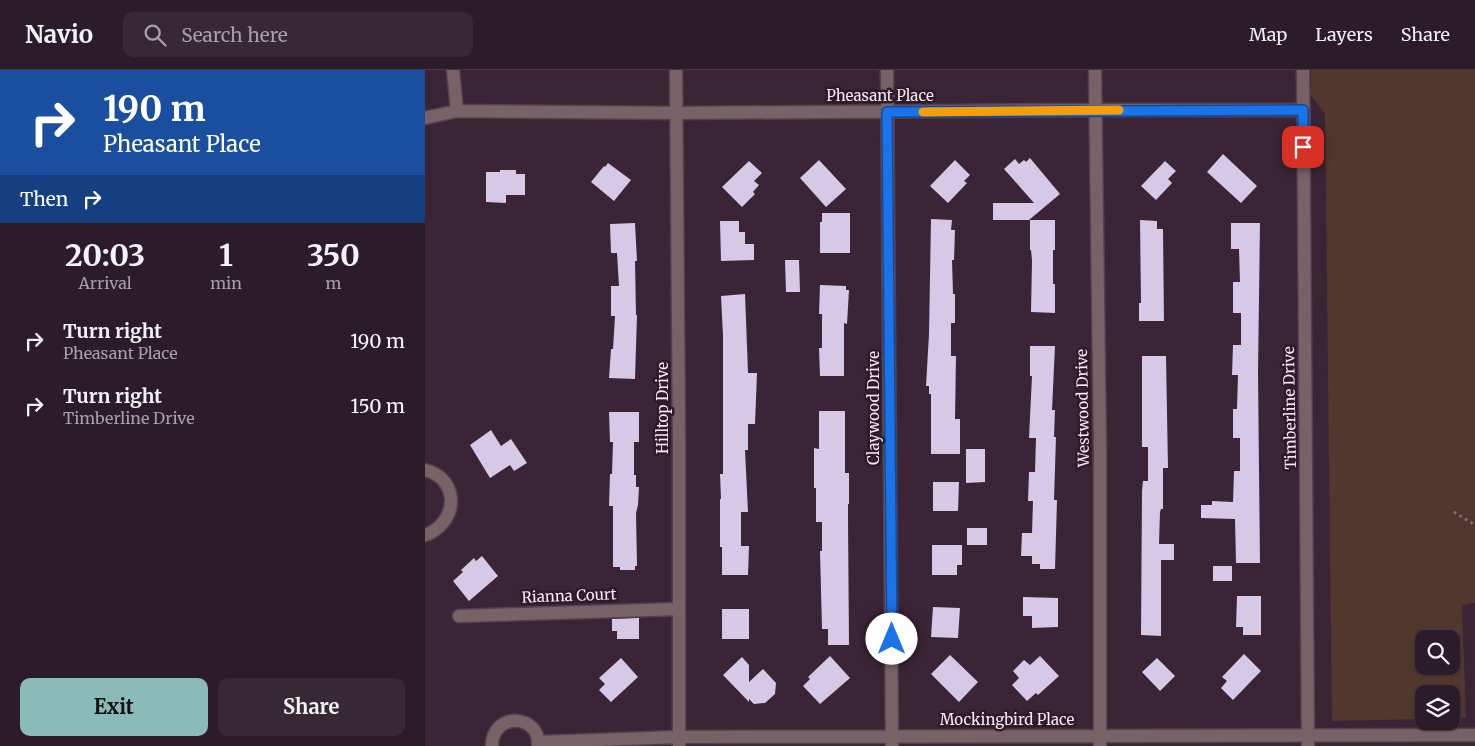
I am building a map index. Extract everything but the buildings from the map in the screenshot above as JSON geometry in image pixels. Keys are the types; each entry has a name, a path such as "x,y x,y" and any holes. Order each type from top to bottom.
{"street":[{"path":"453,70 457,111"},
{"name":"Hilltop Drive","path":"676,70 679,741"},
{"name":"Claywood Drive","path":"887,70 892,741"},
{"name":"Westwood Drive","path":"1095,70 1100,450 1100,741"},
{"name":"Timberline Drive","path":"1303,70 1308,741"},
{"name":"Pheasant Place","path":"425,118 457,111 676,113 1303,110"},
{"path":"425,470 435,472 449,487 452,506 444,523 429,535 425,535"},
{"name":"Rianna Court","path":"459,616 679,609"},
{"name":"Mockingbird Place","path":"491,746 492,739 499,726 513,721 527,724 537,735 538,744 679,741 1308,741 1475,735"}],"path":[{"path":"1455,512 1475,525"}],"shaded area":[{"path":"1311,70 1475,70 1475,603 1462,605 1466,718 1460,718 1460,685 1415,685 1415,719 1332,721 1325,114 1311,95"}],"slow traffic":[{"path":"923,112 1119,110"}],"route":[{"path":"892,639 887,112 1303,110 1303,147"}]}
